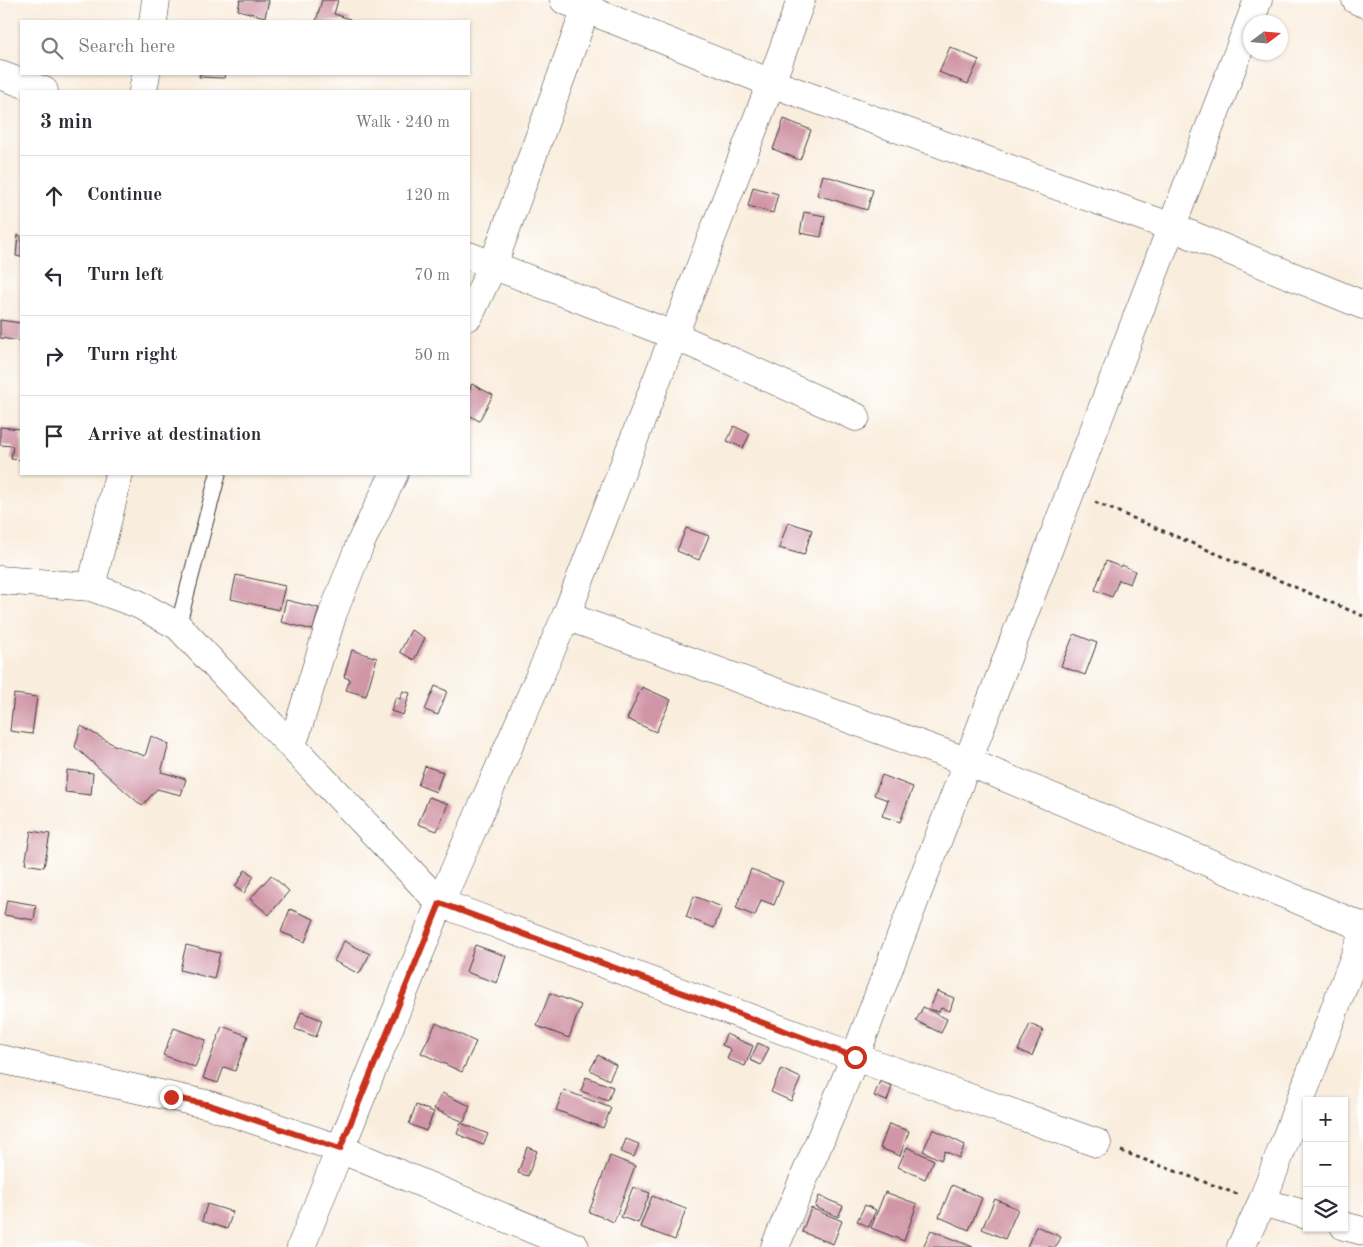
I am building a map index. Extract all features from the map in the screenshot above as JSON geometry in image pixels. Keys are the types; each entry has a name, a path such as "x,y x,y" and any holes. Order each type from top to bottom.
{"street":[{"path":"153,20 156,0"},
{"path":"301,1247 440,903 566,616 771,83 801,0"},
{"path":"775,1247 855,1057 1258,0"},
{"path":"1356,0 1363,3"},
{"path":"470,311 481,260 580,3 771,83 1172,227 1363,305"},
{"path":"0,75 41,90"},
{"path":"143,90 146,75"},
{"path":"481,260 674,335 856,417"},
{"path":"91,587 120,475"},
{"path":"290,744 296,734 333,613 361,542 394,475"},
{"path":"0,580 91,587 138,604 178,626 440,903 855,1057 1097,1143"},
{"path":"566,616 968,762 1363,927"},
{"path":"1241,1247 1262,1202 1363,934"},
{"path":"0,1059 210,1105 340,1149 575,1247"},
{"path":"1262,1202 1303,1214"},
{"path":"1348,1227 1363,1231"}],"lane":[{"path":"178,626 218,475"}],"path":[{"path":"1071,492 1363,616"},
{"path":"1097,1143 1262,1202"}],"building":[{"path":"240,0 269,0 265,17 238,10"},
{"path":"322,0 338,0 334,14 350,19 350,20 316,20"},
{"path":"950,47 979,60 968,84 939,72"},
{"path":"200,75 225,75 224,78 199,77"},
{"path":"784,119 811,130 800,160 773,149"},
{"path":"823,175 873,190 867,210 817,195"},
{"path":"753,187 778,194 773,213 748,206"},
{"path":"804,212 825,216 821,237 800,233"},
{"path":"18,235 20,236 20,257 16,256"},
{"path":"0,320 20,323 20,341 0,338"},
{"path":"472,384 493,395 479,421 470,416 470,389"},
{"path":"734,426 750,434 743,448 727,441"},
{"path":"0,427 20,429 20,460 11,459 13,446 0,445"},
{"path":"788,522 812,530 804,555 779,548"},
{"path":"686,528 709,536 699,560 677,551"},
{"path":"1106,561 1135,571 1130,584 1119,580 1112,597 1095,590"},
{"path":"236,575 285,586 279,610 231,599"},
{"path":"286,600 319,608 313,630 281,622"},
{"path":"411,630 425,638 414,660 400,652"},
{"path":"1074,634 1097,643 1085,675 1061,666"},
{"path":"352,650 377,658 366,696 346,690 350,679 344,677"},
{"path":"435,686 447,691 438,715 425,710"},
{"path":"642,687 671,700 656,732 627,719"},
{"path":"403,691 410,693 403,715 391,711 396,697 400,699"},
{"path":"14,694 37,697 32,734 10,731"},
{"path":"81,726 114,745 145,756 151,736 169,744 161,772 186,779 181,795 157,789 142,806 75,747"},
{"path":"425,766 443,772 436,792 418,785"},
{"path":"67,770 93,773 91,795 65,792"},
{"path":"882,775 913,787 900,822 882,816 888,800 874,795"},
{"path":"429,797 448,804 437,831 418,824"},
{"path":"31,831 50,834 44,867 25,864"},
{"path":"751,869 783,882 774,905 761,900 755,916 736,908"},
{"path":"245,870 254,876 244,893 235,887"},
{"path":"271,875 289,891 269,915 250,899"},
{"path":"694,896 722,907 714,928 686,917"},
{"path":"7,900 36,905 34,920 4,915"},
{"path":"290,909 314,919 305,942 281,932"},
{"path":"344,941 370,954 359,974 334,961"},
{"path":"186,945 220,953 214,979 180,970"},
{"path":"475,945 506,956 497,983 466,972"},
{"path":"937,991 954,998 950,1011 941,1008 939,1012 930,1009"},
{"path":"550,993 581,1005 569,1038 537,1026"},
{"path":"923,1007 947,1019 941,1033 916,1021"},
{"path":"301,1012 322,1020 316,1037 295,1029"},
{"path":"436,1023 476,1042 462,1072 421,1053"},
{"path":"1030,1024 1043,1030 1032,1056 1018,1050"},
{"path":"222,1026 248,1036 235,1071 224,1067 218,1083 203,1078"},
{"path":"174,1028 206,1040 195,1067 163,1055"},
{"path":"726,1034 753,1046 745,1066 727,1059 731,1049 722,1045"},
{"path":"758,1043 769,1048 761,1065 750,1060"},
{"path":"598,1055 616,1065 609,1080 590,1070"},
{"path":"781,1069 801,1078 791,1101 771,1092"},
{"path":"586,1077 613,1087 608,1101 581,1091"},
{"path":"880,1081 892,1086 887,1101 874,1096"},
{"path":"564,1090 611,1108 603,1128 556,1110"},
{"path":"442,1093 470,1106 464,1122 434,1109"},
{"path":"416,1105 434,1112 426,1131 409,1124"},
{"path":"461,1123 488,1134 483,1145 457,1134"},
{"path":"889,1124 909,1131 900,1156 880,1148"},
{"path":"933,1129 965,1145 959,1158 945,1151 941,1160 923,1151"},
{"path":"626,1139 639,1144 634,1157 621,1152"},
{"path":"527,1147 537,1151 528,1176 518,1173"},
{"path":"907,1147 934,1160 925,1179 898,1167"},
{"path":"610,1156 635,1166 614,1222 589,1212"},
{"path":"952,1185 982,1198 969,1230 939,1217"},
{"path":"633,1187 650,1193 638,1223 621,1217"},
{"path":"885,1192 917,1204 904,1241 871,1228"},
{"path":"652,1196 686,1209 675,1240 640,1227"},
{"path":"819,1196 843,1206 838,1217 815,1207"},
{"path":"995,1199 1018,1209 1005,1239 982,1229"},
{"path":"207,1204 233,1212 227,1229 202,1221"},
{"path":"865,1205 876,1210 869,1227 857,1221"},
{"path":"811,1208 842,1221 833,1244 802,1232"},
{"path":"1036,1226 1061,1237 1056,1247 1027,1247"},
{"path":"931,1230 973,1247 923,1247"}],"route":[{"path":"171,1097 210,1105 340,1149 440,903 855,1057"}]}
